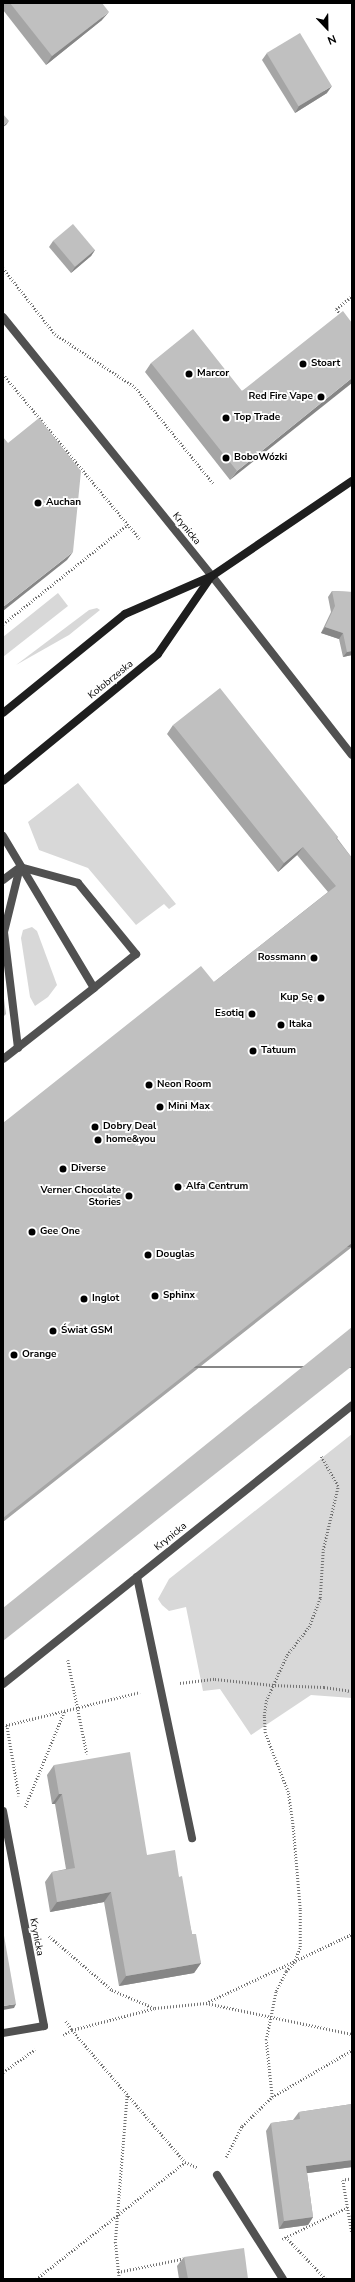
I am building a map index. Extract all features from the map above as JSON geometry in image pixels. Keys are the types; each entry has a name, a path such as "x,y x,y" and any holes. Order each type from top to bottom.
{"main road":[{"name":"Kołobrzeska","path":"3,713 125,614 212,576 352,481"},
{"name":"Kołobrzeska","path":"3,780 158,654 212,576"}],"street":[{"name":"Krynicka","path":"3,317 212,576 352,755"},
{"path":"3,836 20,867 94,988"},
{"path":"3,880 20,867"},
{"path":"3,1059 136,954 78,883 20,867"},
{"path":"18,1048 4,932 20,867"},
{"name":"Krynicka","path":"3,1684 352,1405"},
{"path":"137,1577 192,1838"},
{"name":"Krynicka","path":"3,1811 44,2026 3,2033"},
{"path":"217,2175 283,2279"}],"path":[{"path":"3,268 55,334 135,387 213,484"},
{"path":"344,319 336,309 352,296"},
{"path":"3,374 140,539"},
{"path":"3,624 127,525"},
{"path":"272,2097 266,2040 276,1991 286,1971 294,1963 300,1947 300,1910 293,1827 288,1792 265,1733 264,1716 266,1701 272,1685 287,1655 308,1627 320,1598 323,1550 338,1486 318,1453"},
{"path":"67,1655 79,1707 87,1754"},
{"path":"3,1726 160,1687 192,1681 215,1679 272,1685 324,1687 352,1691"},
{"path":"22,1813 64,1711"},
{"path":"206,2003 294,1963 352,1934"},
{"path":"48,1935 112,1990 155,2008"},
{"path":"60,2037 72,2030 155,2008 206,2003 352,2034"},
{"path":"64,2019 185,2162 217,2175 242,2126 272,2097 352,2050"},
{"path":"3,2072 41,2047"},
{"path":"119,2279 115,2243 127,2095"},
{"path":"36,2279 185,2162"},
{"path":"352,2179 343,2180 352,2233"},
{"path":"263,2248 348,2208"},
{"path":"286,2237 326,2279"},
{"path":"118,2272 171,2260 194,2257"}],"shaded area":[{"path":"58,593 68,606 3,657 3,637"},
{"path":"97,608 100,610 69,635 16,665 89,610"},
{"path":"78,783 176,904 169,909 164,904 136,925 88,868 39,850 28,822"},
{"path":"32,927 37,931 57,985 48,997 35,1006 30,997 21,938 23,930"},
{"path":"352,1434 352,1698 311,1695 251,1735 220,1689 203,1691 186,1607 169,1611 158,1599 169,1579"}],"building":[{"path":"10,3 102,3 109,12 52,56"},
{"path":"300,33 332,86 299,106 267,53"},
{"path":"3,114 9,121 3,126"},
{"path":"73,224 95,250 75,267 53,241"},
{"path":"343,311 352,323 352,378 237,471 151,363 193,329 242,391"},
{"name":"Auchan","path":"39,418 81,471 73,552 3,607 3,437 8,443"},
{"path":"332,591 352,592 352,651 347,652 343,633 325,627 335,606"},
{"name":"Alfa Centrum","path":"220,688 338,837 336,838 352,858 352,1243 3,1518 3,1123 201,966 214,982 336,886 303,847 284,863 173,725"},
{"path":"3,991 6,1014 3,1017"},
{"path":"352,1327 352,1366 3,1641 3,1608"},
{"path":"130,1752 147,1855 175,1850 179,1877 182,1876 192,1934 196,1934 201,1963 126,1976 111,1892 57,1902 52,1872 75,1868 62,1794 59,1794 54,1765"},
{"path":"3,1930 16,2004 3,2006"},
{"path":"352,2104 352,2160 306,2166 313,2217 284,2221 271,2123 300,2119 299,2112"},
{"path":"244,2248 248,2279 188,2279 184,2257"}],"place":[{"name":"Stoart","path":"303,364"},
{"name":"Marcor","path":"189,374"},
{"name":"Red Fire Vape","path":"321,397"},
{"name":"Top Trade","path":"226,418"},
{"name":"BoboWózki","path":"226,458"},
{"name":"Auchan","path":"38,503"},
{"name":"Rossmann","path":"314,958"},
{"name":"Kup Sę","path":"321,998"},
{"name":"Esotiq","path":"252,1014"},
{"name":"Itaka","path":"281,1025"},
{"name":"Tatuum","path":"253,1051"},
{"name":"Neon Room","path":"149,1085"},
{"name":"Mini Max","path":"160,1107"},
{"name":"Dobry Deal","path":"95,1127"},
{"name":"home&you","path":"98,1140"},
{"name":"Diverse","path":"63,1169"},
{"name":"Alfa Centrum","path":"178,1187"},
{"name":"Verner Chocolate Stories","path":"129,1196"},
{"name":"Gee One","path":"32,1232"},
{"name":"Douglas","path":"148,1255"},
{"name":"Sphinx","path":"155,1296"},
{"name":"Inglot","path":"84,1299"},
{"name":"Świat GSM","path":"53,1331"},
{"name":"Orange","path":"14,1355"}]}
